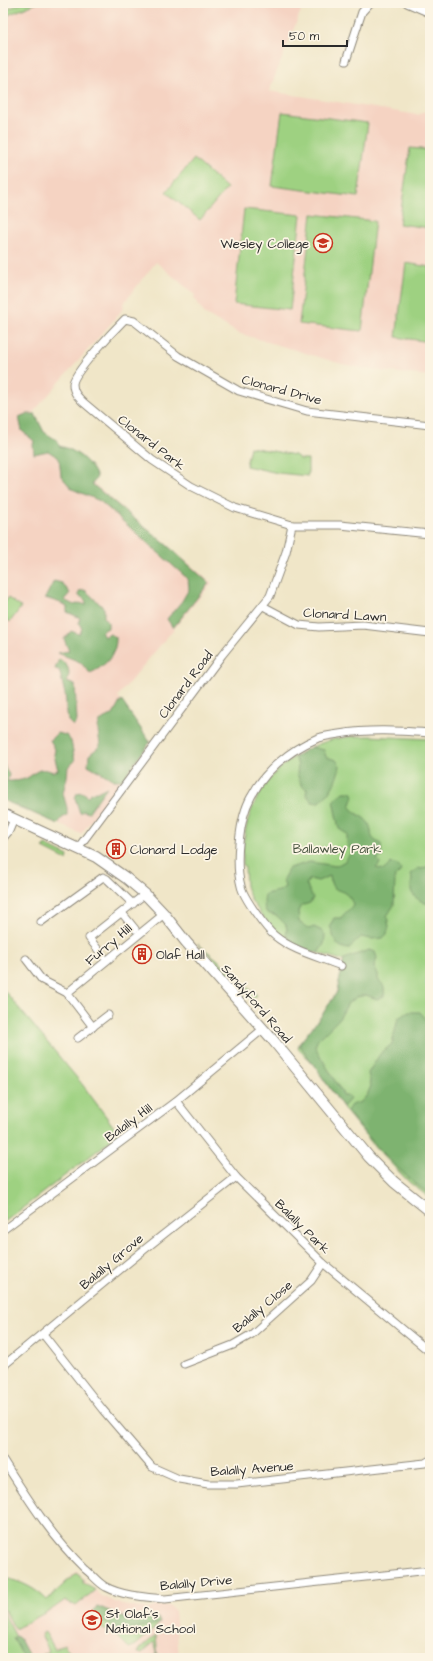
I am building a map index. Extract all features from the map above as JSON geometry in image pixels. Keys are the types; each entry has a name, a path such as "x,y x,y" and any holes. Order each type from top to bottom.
{"main road":[{"name":"Sandyford Road","path":"3,814 96,857 126,878 145,894 263,1029 369,1157 394,1182 430,1211"}],"street":[{"path":"346,61 362,12 370,3"},
{"path":"406,3 430,13"},
{"name":"Clonard Drive","path":"125,319 134,321 178,356 214,378 241,392 307,411 430,425"},
{"name":"Clonard Park","path":"125,319 81,368 73,382 74,393 152,460 191,486 235,508 292,525 340,525 430,534"},
{"name":"Clonard Road","path":"78,848 220,658 270,596 286,552 292,525"},
{"name":"Clonard Lawn","path":"263,606 298,625 319,627 363,625 430,633"},
{"path":"341,966 287,946 274,935 259,917 241,887 238,848 242,821 250,798 259,784 275,765 296,749 320,738 355,732 389,730 430,733"},
{"path":"3,838 9,831 14,819"},
{"path":"41,922 103,877 134,904"},
{"path":"103,956 89,938 145,894"},
{"path":"122,913 135,929"},
{"name":"Furry Hill","path":"68,993 164,914"},
{"path":"26,959 42,980 68,993 93,1027"},
{"path":"78,1038 108,1014"},
{"name":"Balally Hill","path":"3,1230 176,1100 263,1029"},
{"name":"Balally Park","path":"176,1100 236,1177 323,1263 430,1352"},
{"name":"Balally Grove","path":"3,1366 140,1253 236,1177"},
{"name":"Balally Close","path":"184,1364 233,1346 252,1334 311,1281 323,1263"},
{"name":"Balally Avenue","path":"43,1334 103,1410 152,1466 179,1478 208,1484 237,1484 425,1463 430,1460"},
{"name":"Balally Drive","path":"3,1460 41,1519 70,1554 104,1586 116,1591 139,1596 165,1599 430,1570"}],"shaded area":[{"path":"37,3 304,3 269,91 418,115 430,109 430,376 372,370 342,364 238,333 204,313 194,298 195,295 156,262 123,304 124,307 118,315 23,424 212,583 118,696 150,742 81,834 3,800 3,17"},
{"name":"St Olaf's National School","path":"76,1571 85,1582 102,1596 122,1605 148,1609 156,1606 170,1606 175,1611 179,1658 27,1658 3,1612 3,1576 21,1582 40,1593 47,1600"}],"green space":[{"path":"22,3 37,3 3,17 3,11"},
{"path":"282,112 368,123 358,197 272,186"},
{"path":"410,148 430,150 430,228 399,224"},
{"path":"194,159 227,188 200,220 166,192"},
{"path":"244,209 301,215 290,310 234,304"},
{"path":"312,214 375,221 362,331 299,324"},
{"path":"406,263 430,267 430,342 396,337"},
{"path":"26,414 35,414 44,432 58,441 59,446 71,450 87,461 97,477 92,484 169,547 209,583 173,628 167,619 182,601 189,589 188,579 100,501 72,489 61,476 59,458 48,451 34,454 34,441 22,431 19,417"},
{"path":"250,447 295,455 300,459 308,459 308,476 278,473 246,466"},
{"path":"54,581 62,583 70,593 64,600 74,605 80,603 86,605 86,601 79,596 79,591 85,590 104,608 104,617 108,622 108,628 101,632 104,637 110,634 116,637 116,643 109,659 101,667 90,673 80,662 58,653 69,651 64,639 71,631 79,634 82,629 79,623 80,618 67,612 67,607 61,603 45,598"},
{"path":"8,598 21,607 10,622 3,616 3,604"},
{"path":"59,659 67,666 69,671 67,682 75,685 77,721 73,726 68,721 65,694 60,673 59,670 55,669"},
{"path":"121,700 150,742 122,780 114,780 88,765 89,755 100,746 98,730 99,723 106,717 113,715"},
{"path":"57,733 66,735 71,741 75,761 68,767 63,793 67,808 67,815 61,819 58,824 3,800 3,763 9,775 7,781 25,779 41,770 53,772 58,770 54,755 55,749 50,740"},
{"name":"Ballawley Park","path":"369,736 430,739 430,1198 409,1182 376,1148 347,1113 311,1061 298,1049 299,1044 309,1033 335,997 345,961 297,947 282,938 268,924 251,900 246,886 245,868 243,864 243,843 247,823 263,788 275,773 290,760 307,749 327,741 348,737"},
{"path":"311,747 324,750 326,757 336,760 340,766 332,787 326,796 318,803 312,802 306,794 307,789 302,786 297,774 298,766 295,757"},
{"path":"107,787 88,813 84,811 80,813 75,798 77,793 82,792 88,796 91,793"},
{"path":"344,792 352,792 354,796 350,807 367,821 372,837 381,844 382,857 377,859 380,864 376,868 384,870 391,863 398,865 401,871 395,877 394,905 387,916 389,927 387,934 383,938 371,939 361,937 348,949 337,944 330,926 334,918 341,918 353,904 346,894 334,889 330,876 318,881 310,879 306,884 313,898 310,903 301,906 298,911 299,922 309,929 314,927 322,931 325,935 324,944 318,953 292,945 286,935 286,925 277,916 267,913 264,904 265,894 279,891 285,887 283,879 289,868 310,862 336,866 345,861 352,851 347,844 347,834 339,829 333,801"},
{"path":"45,845 68,856 67,860 43,848"},
{"path":"430,865 430,904 428,904 419,900 412,893 411,874 418,868 422,869"},
{"path":"198,944 224,965 241,976 236,978 230,975"},
{"path":"369,950 375,952 377,958 374,967 378,974 378,980 384,987 384,996 377,999 366,995 357,997 348,1003 339,1019 317,1041 315,1047 344,1096 349,1096 350,1099 343,1107 299,1044 322,1015 337,992 344,959"},
{"path":"240,982 257,995 253,999 242,987"},
{"path":"3,989 82,1084 119,1134 3,1223"},
{"path":"409,1012 420,1012 430,1024 430,1195 407,1177 386,1156 347,1111 351,1105 361,1102 367,1095 371,1086 368,1073 380,1054 392,1044 398,1018"},
{"path":"76,1573 83,1579 83,1583 95,1590 76,1606 65,1600 54,1608 15,1629 3,1607 3,1580 6,1578 17,1581 38,1592 47,1600"},
{"path":"97,1606 130,1620 158,1618 160,1623 136,1645 129,1648 113,1632 106,1631 99,1626 94,1616 94,1611"},
{"path":"97,1606 131,1620 158,1618 160,1623 136,1628 120,1628 112,1626 99,1618 94,1618 93,1612"},
{"path":"3,1612 27,1658 3,1658"},
{"path":"45,1632 55,1649 64,1644 70,1653 61,1658 59,1655 54,1658 37,1658 49,1651 41,1634"},
{"path":"156,1635 158,1658 155,1658 157,1653 154,1642 142,1653 138,1653 140,1649"},
{"path":"16,1636 20,1639 30,1658 24,1658 13,1638"}],"waterway":[{"path":"427,984 430,973"}],"tram line":[{"path":"419,1658 430,1656"}],"place":[{"name":"Wesley College","path":"323,243"},
{"name":"Clonard Lodge","path":"116,849"},
{"name":"Olaf Hall","path":"142,954"},
{"name":"St Olaf's National School","path":"92,1620"}]}
